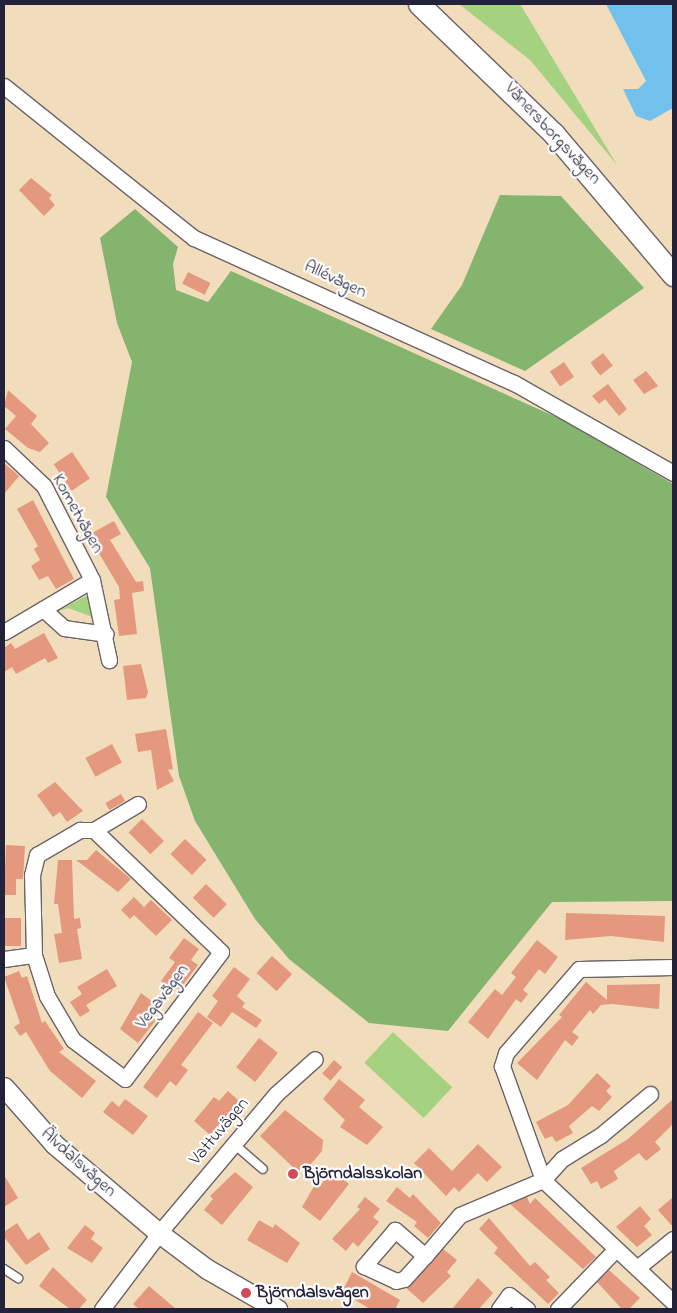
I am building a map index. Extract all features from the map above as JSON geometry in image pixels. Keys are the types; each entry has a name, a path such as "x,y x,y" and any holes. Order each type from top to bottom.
{"main road":[{"name":"Vänersborgsvägen","path":"419,4 554,134 673,275"}],"street":[{"name":"Allévägen","path":"4,86 194,238 514,383 673,473"},
{"name":"Kometvägen","path":"4,448 44,486 92,580 106,634 109,660"},
{"name":"Kometvägen","path":"4,632 92,580"},
{"path":"44,609 64,628 106,634"},
{"name":"Vegavägen","path":"94,830 221,952 125,1079 73,1040 47,996 34,955 32,875 37,855 80,830 94,830 138,804"},
{"path":"4,959 34,955"},
{"path":"673,967 579,968 506,1053 502,1066 543,1180 615,1250 673,1302"},
{"name":"Vattuvägen","path":"159,1234 298,1071 315,1059"},
{"name":"Älvdalsvägen","path":"4,1087 54,1144 159,1234"},
{"path":"425,1256 460,1215 543,1180 562,1160 601,1135 650,1094"},
{"path":"102,1309 159,1234 207,1269 277,1309"},
{"path":"637,1268 673,1239"},
{"path":"558,1309 615,1250"},
{"path":"499,1309 509,1295 527,1309"}],"lane":[{"path":"234,1144 263,1168"},
{"path":"4,1269 18,1278"}],"green space":[{"path":"459,4 520,4 617,165 530,60"},
{"path":"500,195 561,196 644,288 525,371 431,329 462,285"},
{"path":"135,209 178,247 173,264 176,290 208,302 231,271 565,421 673,484 673,901 552,902 448,1031 369,1023 289,959 255,919 195,821 179,776 150,568 106,497 132,362 117,323 100,238"},
{"path":"86,596 94,601 98,619 68,608 56,612"},
{"path":"393,1032 452,1087 424,1118 364,1063"}],"water":[{"path":"606,4 673,4 673,108 650,121 636,116 623,89 638,89 646,81"}],"building":[{"path":"31,178 52,195 49,198 55,205 44,216 19,190"},
{"path":"188,272 210,283 205,295 182,284"},
{"path":"603,353 613,366 600,375 590,363"},
{"path":"564,362 574,377 560,386 550,372"},
{"path":"646,371 658,386 644,394 633,380"},
{"path":"608,384 627,409 619,416 605,399 599,404 592,396"},
{"path":"8,390 37,416 31,424 49,443 40,452 28,448 5,429 16,416 4,406"},
{"path":"72,452 90,479 72,491 54,464"},
{"path":"4,463 19,476 4,494"},
{"path":"33,500 74,579 56,589 48,576 39,580 31,566 40,560 34,549 38,546 17,509"},
{"path":"114,521 121,534 110,540 136,582 143,581 144,591 132,593 137,634 119,636 114,600 120,599 119,587 88,535"},
{"path":"44,633 58,658 48,663 45,658 16,674 12,667 4,672 4,648 11,643 15,649"},
{"path":"141,664 148,692 146,698 127,700 123,666"},
{"path":"166,729 173,769 168,770 174,781 157,790 151,750 138,752 135,734"},
{"path":"112,744 122,763 95,777 86,758"},
{"path":"55,782 83,811 67,822 60,812 53,817 37,795"},
{"path":"121,794 125,801 109,810 105,803"},
{"path":"142,819 164,841 150,854 129,832"},
{"path":"185,839 207,860 192,875 170,854"},
{"path":"6,845 25,846 23,879 16,879 16,895 4,895"},
{"path":"96,850 131,879 118,892 76,860 87,860"},
{"path":"58,860 72,860 74,919 80,918 81,928 77,929 82,959 59,963 54,934 62,933 58,904 54,904"},
{"path":"206,884 227,904 214,918 193,898"},
{"path":"134,897 144,907 151,900 172,920 156,936 134,915 130,919 121,910"},
{"path":"566,913 665,916 664,942 611,936 565,940"},
{"path":"4,918 21,918 21,946 4,946"},
{"path":"184,938 199,949 191,960 198,965 177,993 161,981 175,962 169,958"},
{"path":"537,940 558,957 545,974 539,969 523,990 528,994 521,1003 516,999 488,1039 468,1022 495,989 502,995 516,977 511,973"},
{"path":"272,956 292,974 277,991 257,973"},
{"path":"234,967 250,979 237,996 245,1003 242,1007 262,1020 256,1028 232,1012 221,1027 207,1017 218,1001 212,996"},
{"path":"107,969 117,986 86,1005 90,1011 80,1017 70,1002 82,994 77,987"},
{"path":"19,971 22,978 27,976 42,1023 45,1021 64,1049 59,1052 96,1081 82,1098 50,1071 26,1032 20,1036 14,1027 20,1023 4,977"},
{"path":"586,982 607,1000 607,985 660,984 659,1009 612,1004 601,1005 593,1014 590,1010 572,1032 579,1037 572,1046 565,1040 537,1080 517,1063 562,1017 559,1015"},
{"path":"141,993 157,1005 150,1016 156,1020 138,1043 120,1029"},
{"path":"198,1012 213,1023 181,1065 188,1070 176,1086 170,1081 157,1098 143,1087"},
{"path":"259,1038 278,1053 255,1082 236,1067"},
{"path":"334,1060 342,1067 330,1081 322,1074"},
{"path":"597,1073 611,1086 606,1091 612,1097 599,1111 592,1106 569,1126 573,1133 556,1142 552,1136 545,1139 536,1122 568,1105"},
{"path":"339,1079 365,1100 359,1107 383,1127 367,1145 340,1127 345,1120 323,1099"},
{"path":"228,1091 239,1101 210,1135 194,1121 214,1097 219,1101"},
{"path":"125,1099 148,1116 133,1135 103,1112 112,1101 119,1107"},
{"path":"673,1099 673,1124 655,1142 661,1149 646,1161 639,1153 614,1171 618,1179 601,1189 597,1181 591,1184 581,1168 628,1139"},
{"path":"285,1110 323,1140 322,1151 305,1171 296,1170 260,1136"},
{"path":"478,1144 502,1167 487,1182 478,1173 459,1192 454,1187 446,1196 414,1163 429,1148 452,1171"},
{"path":"332,1171 349,1184 320,1221 302,1207 317,1181 321,1184"},
{"path":"235,1172 253,1187 222,1225 204,1210 213,1199 210,1196"},
{"path":"4,1175 18,1198 4,1207"},
{"path":"397,1187 410,1198 413,1194 441,1223 428,1238 414,1226 417,1222 386,1201"},
{"path":"365,1197 380,1209 373,1217 379,1222 358,1247 353,1242 346,1251 332,1239 360,1209 357,1207"},
{"path":"527,1197 530,1204 535,1198 596,1257 583,1269 510,1204"},
{"path":"673,1197 673,1227 658,1210"},
{"path":"640,1206 651,1219 644,1226 652,1235 637,1247 616,1227"},
{"path":"489,1218 530,1266 535,1262 550,1277 546,1280 559,1293 548,1304 494,1253 498,1248 479,1229"},
{"path":"259,1220 273,1228 275,1224 300,1243 287,1263 247,1240"},
{"path":"17,1223 28,1240 39,1232 50,1249 26,1265 4,1237 4,1232"},
{"path":"85,1225 95,1233 91,1239 103,1248 92,1263 67,1248"},
{"path":"443,1249 457,1260 447,1272 451,1276 423,1303 406,1288"},
{"path":"53,1267 87,1300 79,1309 70,1309 39,1286"},
{"path":"609,1270 640,1298 629,1309 622,1309 597,1282"},
{"path":"352,1272 400,1300 395,1309 370,1309 342,1292"},
{"path":"478,1278 493,1293 479,1309 452,1309"},
{"path":"149,1286 176,1309 139,1309 133,1304"}],"place":[{"name":"Björndalsskolan","path":"293,1174"},
{"name":"Björndalsvägen","path":"246,1293"}]}
